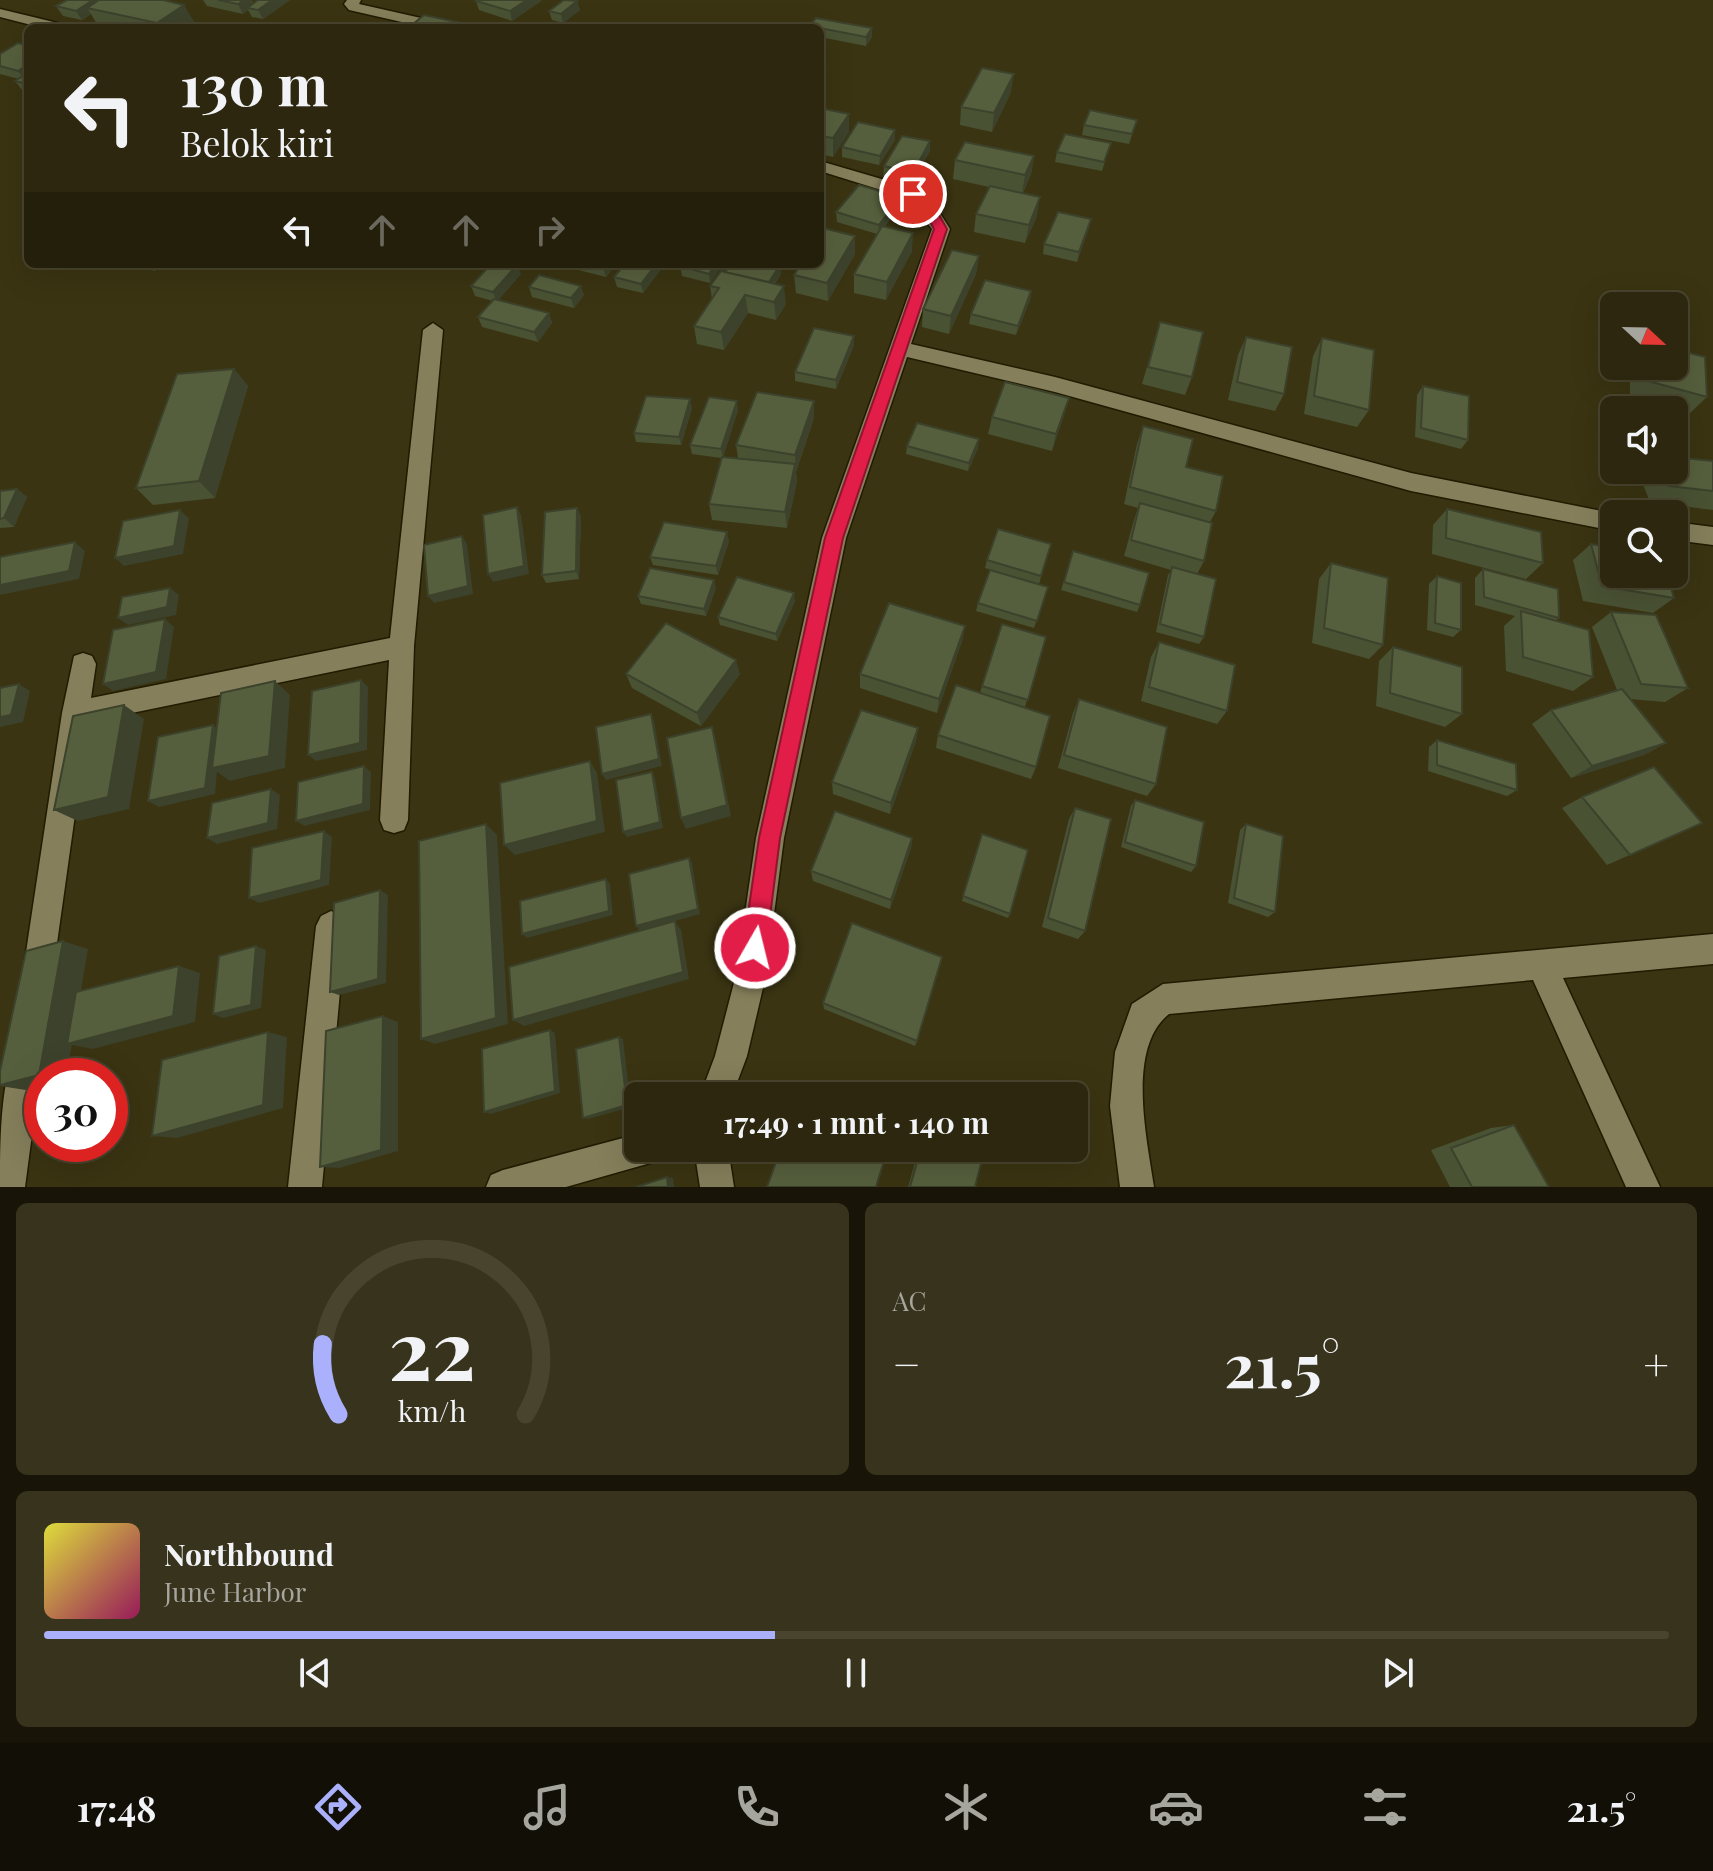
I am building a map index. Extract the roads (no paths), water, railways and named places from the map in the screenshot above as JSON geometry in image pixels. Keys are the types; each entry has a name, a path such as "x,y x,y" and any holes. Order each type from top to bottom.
{"street":[{"path":"354,0 351,4 354,7 429,24"},
{"path":"0,13 45,24"},
{"path":"721,1082 731,1056 751,975 770,838 834,538 941,229 913,194 824,167"},
{"path":"394,820 402,646 433,330"},
{"path":"900,348 1076,390 1257,444 1535,511 1600,520"},
{"path":"1688,533 1713,536"},
{"path":"75,713 402,646"},
{"path":"8,1187 83,664"},
{"path":"305,1187 331,926"},
{"path":"1137,1187 1126,1106 1131,1052 1143,1015 1163,999 1713,949"},
{"path":"1542,965 1643,1187"},
{"path":"503,1187 624,1155"},
{"path":"713,1162 717,1187"}]}
